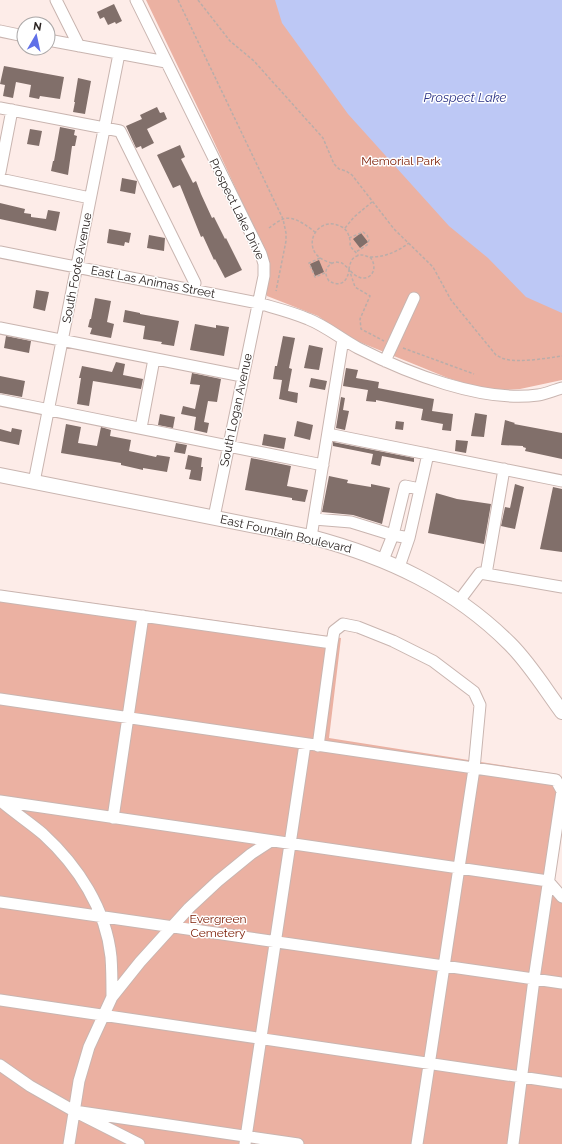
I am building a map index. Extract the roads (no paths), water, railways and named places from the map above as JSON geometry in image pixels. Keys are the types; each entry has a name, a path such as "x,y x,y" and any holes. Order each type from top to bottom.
{"main road":[{"name":"East Fountain Boulevard","path":"0,475 311,537 383,560 428,582 459,601 483,619 511,645 528,665 562,712"}],"street":[{"path":"56,0 79,46"},
{"name":"Prospect Lake Drive","path":"136,0 261,254 264,264 264,276 258,303"},
{"path":"0,31 16,34"},
{"path":"56,42 166,62"},
{"name":"South Foote Avenue","path":"34,482 119,54"},
{"path":"0,108 120,131 195,283 193,290"},
{"path":"0,172 12,110"},
{"path":"0,179 90,198"},
{"name":"East Las Animas Street","path":"0,252 258,303"},
{"path":"385,360 414,298"},
{"path":"258,303 308,319 343,339 385,360 424,376 468,391 503,396 539,395 562,388"},
{"name":"South Logan Avenue","path":"214,517 258,303"},
{"path":"0,328 242,376"},
{"path":"311,537 343,339"},
{"path":"140,428 154,358"},
{"path":"0,400 323,465"},
{"path":"328,434 562,481"},
{"path":"399,567 409,538 428,454"},
{"path":"486,574 504,470"},
{"path":"383,560 393,535 405,486 420,489"},
{"path":"314,519 350,522 393,535 409,538"},
{"path":"459,601 480,573 562,587"},
{"path":"0,596 332,643"},
{"path":"114,818 143,616"},
{"path":"318,746 334,631 343,624 358,627 393,641 433,661 474,692 480,705 474,769 417,1144"},
{"path":"0,699 556,780 562,791 534,979 513,1144"},
{"path":"246,1140 305,744"},
{"path":"0,801 548,881 562,897"},
{"path":"0,801 42,834 59,850 80,876 101,916 106,934 111,956 112,997"},
{"path":"69,1144 79,1081 88,1047 112,997 140,962 189,908 218,881 251,854 271,841"},
{"path":"0,902 562,983"},
{"path":"0,1000 562,1083"},
{"path":"0,1065 30,1086 74,1111 139,1144"},
{"path":"74,1111 246,1140 298,1144"}],"water":[{"name":"Prospect Lake","path":"275,0 562,0 562,313 526,297 488,258 449,226 348,114 282,23"}],"park label":[{"name":"Memorial Park","path":"401,161"},
{"name":"Evergreen Cemetery","path":"218,926"}]}
